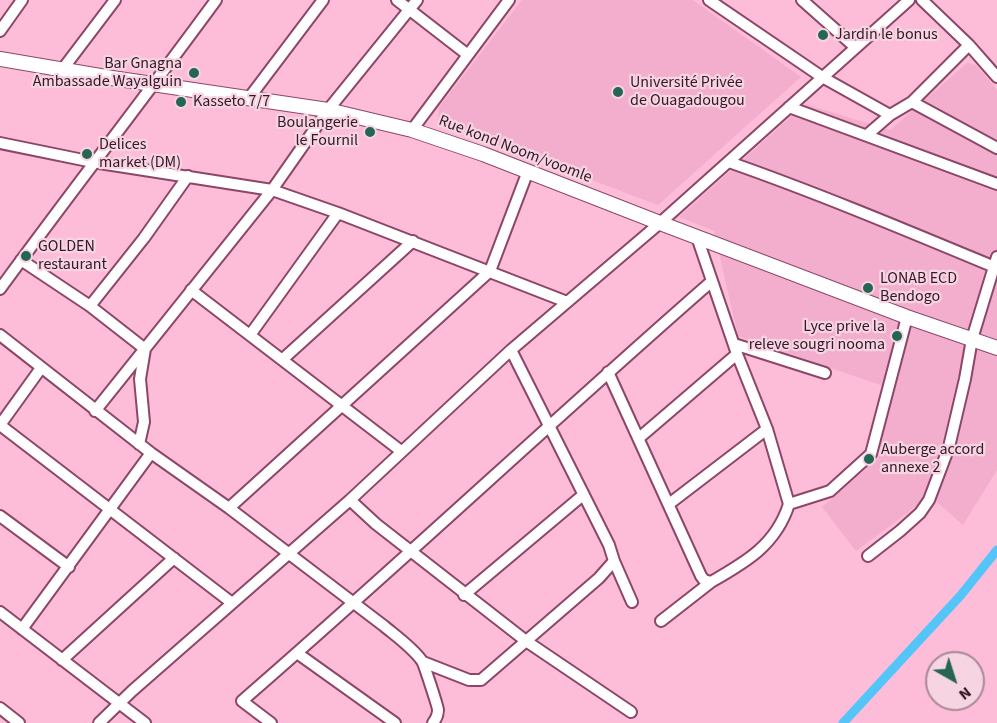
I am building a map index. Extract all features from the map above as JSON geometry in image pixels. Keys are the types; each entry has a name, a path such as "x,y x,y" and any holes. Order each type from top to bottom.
{"street":[{"path":"0,31 22,0"},
{"path":"62,70 115,0"},
{"path":"0,289 216,0"},
{"path":"249,98 322,0"},
{"path":"398,0 413,5 468,55"},
{"path":"412,130 509,0"},
{"path":"709,0 822,77 890,116"},
{"path":"802,0 855,47"},
{"path":"99,723 350,500 511,350 660,223 909,0"},
{"path":"922,0 969,45 997,77"},
{"path":"95,411 272,190 328,110 413,5"},
{"path":"867,135 912,102 969,45"},
{"name":"Rue kond Noom/voomle","path":"0,59 328,110 412,130 528,171 907,317 997,348"},
{"path":"912,102 997,148"},
{"path":"789,107 997,184"},
{"path":"0,144 93,162 272,190 338,213 567,302"},
{"path":"729,162 996,264 972,339 949,447 929,500 920,513 868,556"},
{"path":"230,508 490,271 528,171"},
{"path":"90,306 144,238 188,176"},
{"path":"250,334 338,213"},
{"path":"661,621 711,582 746,562 774,537 789,504 767,429 735,349 697,237"},
{"path":"283,359 413,242"},
{"path":"21,260 90,306 145,349"},
{"path":"271,723 242,701 355,603 548,425 712,281"},
{"path":"191,290 401,451"},
{"path":"789,504 830,491 871,454 907,317"},
{"path":"0,335 95,411 230,508 355,603 423,662 469,680 481,680 599,578 614,561"},
{"path":"139,444 144,422 140,379 145,349"},
{"path":"735,349 825,373"},
{"path":"639,438 735,349"},
{"path":"511,350 609,545 632,602"},
{"path":"41,368 0,425 232,603"},
{"path":"608,372 697,569 704,580 711,582"},
{"path":"669,504 767,429"},
{"path":"22,628 151,453"},
{"path":"464,595 584,495"},
{"path":"350,500 464,595 526,641 631,712"},
{"path":"0,516 69,567"},
{"path":"62,660 174,558"},
{"path":"0,612 145,723"},
{"path":"297,653 395,723"},
{"path":"423,662 438,708 437,718 433,723"},
{"path":"0,708 19,723"}],"shaded area":[{"name":"Université Privée de Ouagadougou","path":"522,0 693,0 801,77 658,205 438,122 439,107"},
{"path":"967,63 976,65 997,90 997,470 963,525 930,496 856,551 822,507 878,459 892,389 738,336 714,231 679,217 805,104 890,130"}],"waterway":[{"path":"843,723 961,595 997,550"}],"place":[{"name":"Jardin le bonus","path":"823,35"},
{"name":"Bar Gnagna Ambassade Wayalguin","path":"194,73"},
{"name":"Université Privée de Ouagadougou","path":"618,92"},
{"name":"Kasseto 7/7","path":"181,102"},
{"name":"Boulangerie le Fournil","path":"370,132"},
{"name":"Delices market (DM)","path":"87,154"},
{"name":"GOLDEN restaurant","path":"26,256"},
{"name":"LONAB ECD Bendogo","path":"868,288"},
{"name":"Lyce prive la releve sougri nooma","path":"897,336"},
{"name":"Auberge accord annexe 2","path":"869,459"}]}
